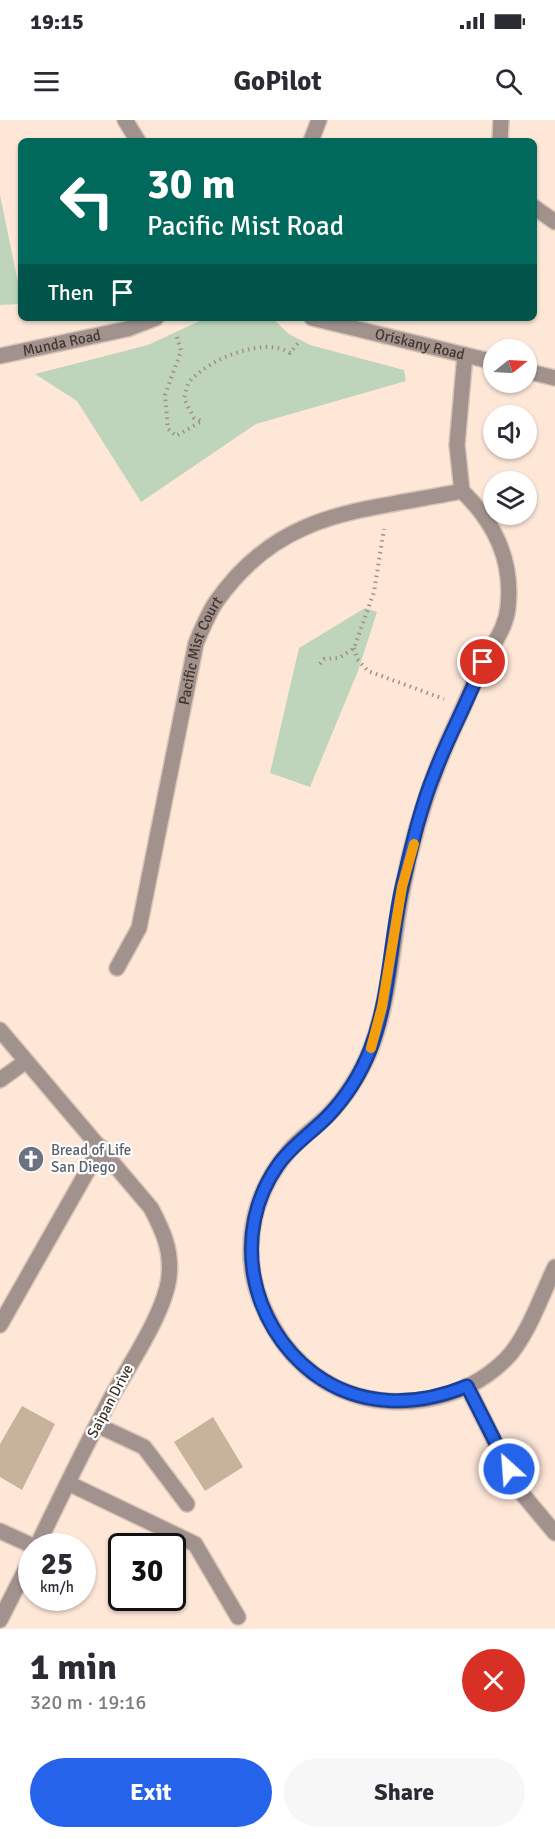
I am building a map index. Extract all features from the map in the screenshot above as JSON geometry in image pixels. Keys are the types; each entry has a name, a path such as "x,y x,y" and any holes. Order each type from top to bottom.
{"street":[{"path":"125,120 136,138"},
{"path":"312,138 320,120"},
{"path":"500,138 501,120"},
{"path":"537,209 555,222"},
{"name":"Munda Road","path":"0,356 127,329 148,321"},
{"name":"Oriskany Road","path":"324,321 483,359"},
{"path":"465,355 457,445 462,492 477,505 504,550 508,575 508,608 503,631 483,662 427,792 402,887 382,1007 369,1052 343,1098 328,1116 292,1148 267,1183 255,1216 250,1254 253,1278 273,1330 286,1348 319,1377 359,1396 403,1402 425,1400 467,1386 507,1359 521,1337 555,1267"},
{"path":"537,374 555,378"},
{"name":"Pacific Mist Court","path":"117,968 139,928 196,643 215,603 246,564 276,541 305,526 345,513 462,492"},
{"path":"0,1030 25,1062 101,1147 0,1325"},
{"path":"0,1080 25,1062"},
{"name":"Saipan Drive","path":"42,1533 162,1303 169,1278 170,1252 163,1231 151,1208 101,1147"},
{"path":"467,1386 519,1490 555,1533"},
{"path":"97,1425 144,1447 187,1504"},
{"path":"68,1484 195,1544 238,1617"},
{"path":"0,1531 18,1539"},
{"path":"0,1618 18,1584"}],"path":[{"path":"177,336 181,351 165,396 168,429 176,436 202,421 194,418 184,399 188,383 201,370 233,354 255,349 271,347 290,353 299,342"},
{"path":"384,529 374,592 354,648 357,659 368,671 444,699"},
{"path":"320,664 324,659 339,658 354,648"}],"green space":[{"path":"0,195 18,282 18,304 0,305"},
{"path":"200,321 275,321 289,334 310,345 404,370 406,381 256,424 141,502 77,401 35,374 148,345"},
{"path":"365,608 377,612 358,671 310,787 270,773 299,648"}],"building":[{"path":"22,1406 55,1424 22,1490 0,1477 0,1444"},
{"path":"213,1417 243,1467 205,1491 174,1442"}],"slow traffic":[{"path":"371,1048 395,942 402,887 414,844"}],"place":[{"name":"Bread of Life San Diego","path":"31,1159"}],"route":[{"path":"483,662 427,792 402,887 395,942 382,1007 369,1052 343,1098 328,1116 292,1148 267,1183 255,1216 250,1254 259,1299 273,1330 301,1364 338,1388 359,1396 381,1400 403,1402 425,1400 447,1395 467,1386 509,1469"}]}
